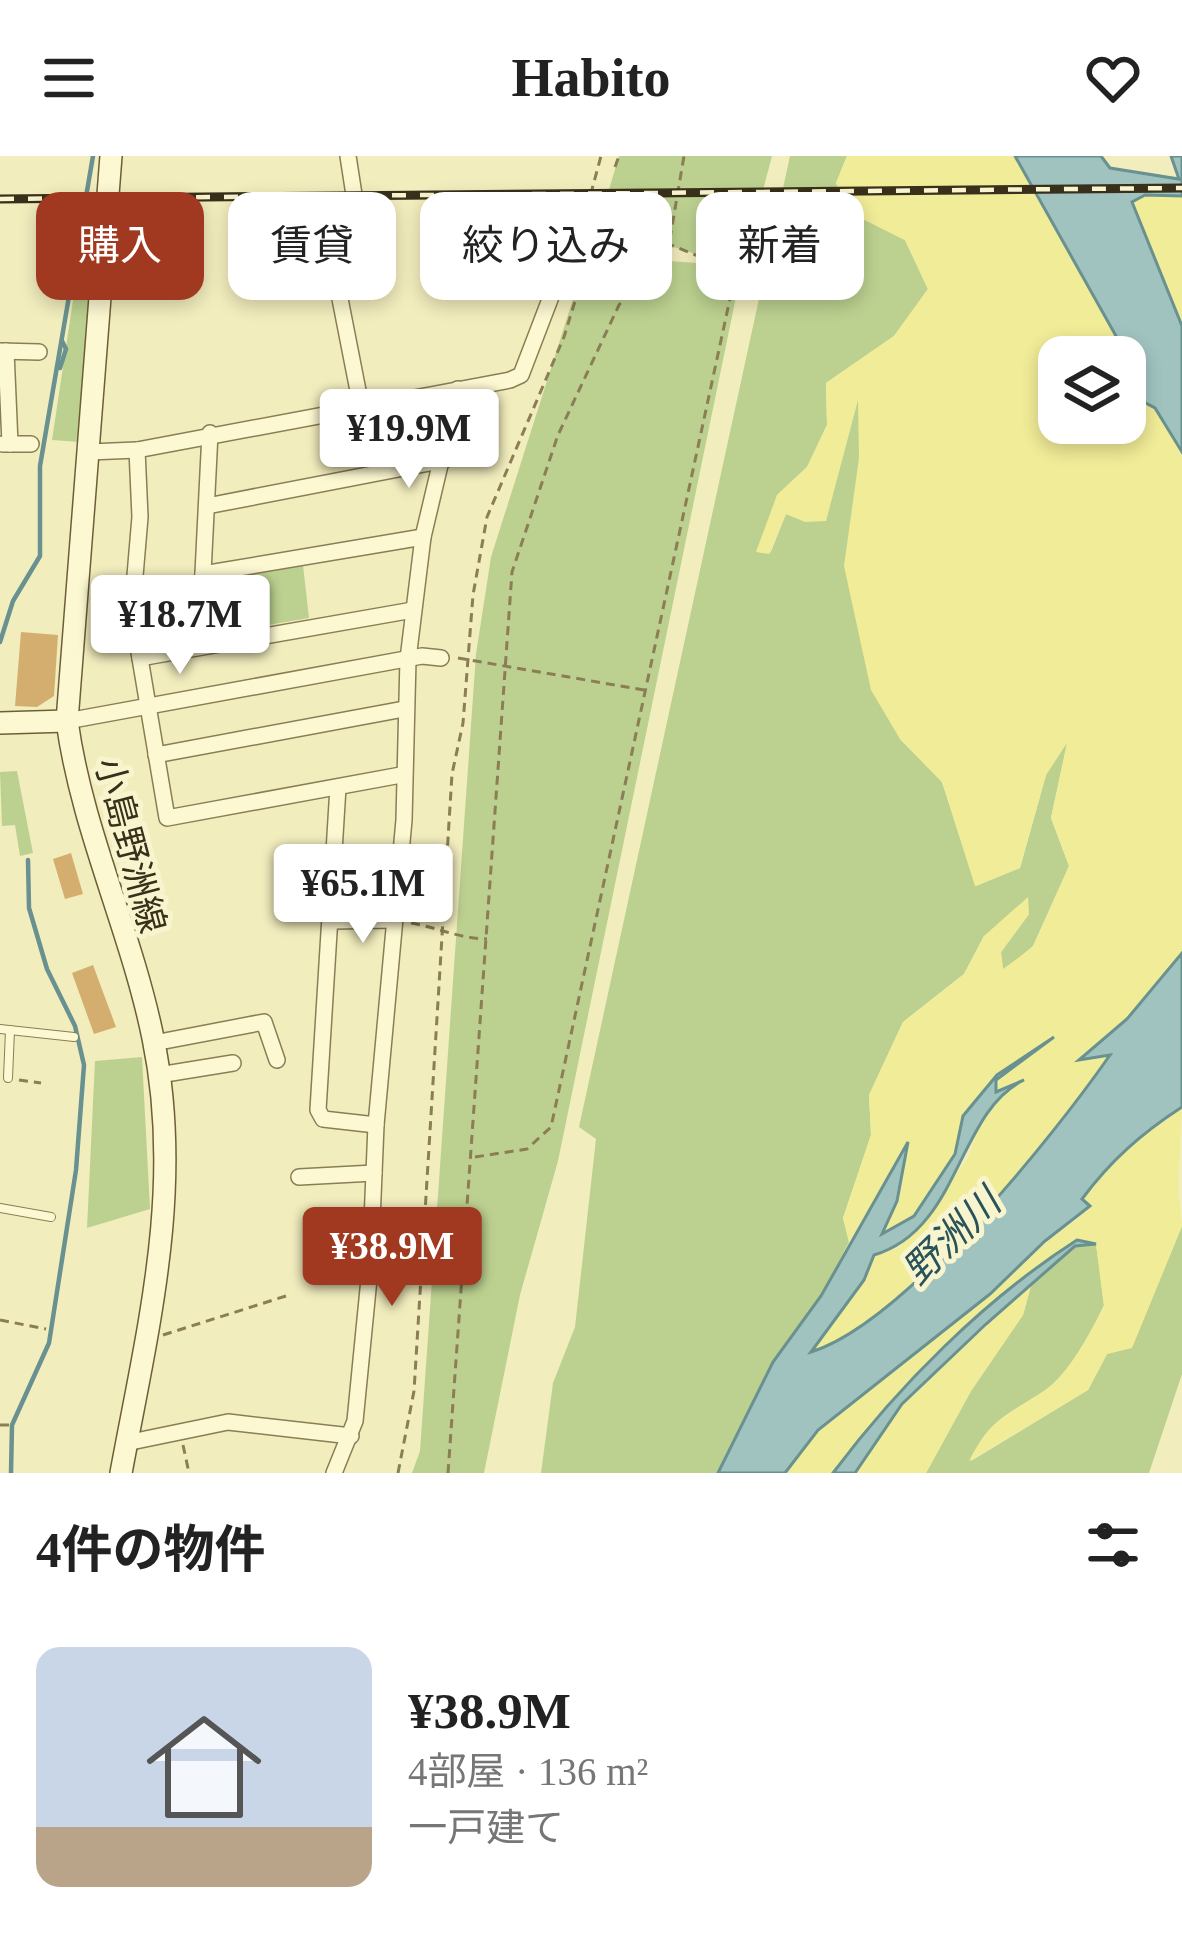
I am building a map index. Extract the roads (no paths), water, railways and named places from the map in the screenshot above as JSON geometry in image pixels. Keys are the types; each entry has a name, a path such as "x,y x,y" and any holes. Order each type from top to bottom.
{"main road":[{"name":"小島野洲線","path":"112,156 67,721 80,804 154,1043 159,1075 167,1200 121,1473"},
{"path":"0,723 67,721"}],"street":[{"path":"112,156 127,156"},
{"path":"348,156 357,214 333,263 361,406"},
{"path":"89,452 137,450 521,375 550,300"},
{"path":"31,445 5,444 3,351 39,352"},
{"path":"334,1473 350,1436 370,1269 376,1125 404,820 401,776 413,610 423,537 445,460 458,389"},
{"path":"211,434 203,574 211,645"},
{"path":"137,450 140,517 133,611 167,818 401,776"},
{"path":"207,506 445,460"},
{"path":"203,574 423,537"},
{"path":"140,658 413,610"},
{"path":"67,721 408,658 447,658"},
{"path":"156,755 404,709"},
{"path":"338,787 319,1110 323,1119 376,1125"},
{"path":"332,921 393,920"},
{"path":"154,1043 264,1022 278,1060"},
{"path":"159,1075 233,1063"},
{"path":"299,1177 374,1173"},
{"path":"316,1263 370,1269"},
{"path":"126,1443 228,1422 350,1436"}],"lane":[{"path":"8,1078 5,1030 74,1036"},
{"path":"0,1208 51,1216"}],"water":[{"path":"1015,156 1101,156 1110,168 1179,179 1171,156 1182,156 1182,196 1145,195 1132,202 1182,326 1182,452 1155,408 1146,403 1146,336 1116,336"},
{"path":"1182,953 1182,1107 1140,1137 1104,1172 1082,1199 1090,1206 990,1294 818,1430 785,1473 718,1473 773,1362 821,1296 908,1142 897,1201 882,1234 914,1216 955,1154 963,1116 997,1075 1054,1037 996,1080 996,1092 1024,1080 984,1117 924,1222 902,1242 874,1255 864,1280 811,1352 848,1334 889,1305 974,1223 1110,1055 1079,1060 1127,1019"},
{"path":"1077,1240 1096,1244 1075,1246 986,1324 902,1404 855,1473 833,1473 945,1346 1009,1289"}],"waterway":[{"path":"0,642 13,601 40,556 40,466 93,156"},
{"path":"60,368 66,349 62,341"},
{"path":"11,1473 12,1425 49,1343 76,1170 84,1065 75,1026 47,969 29,908 28,860"}],"railway":[{"path":"0,199 1182,188"}],"water label":[{"name":"野洲川","path":"951,1236"}]}
